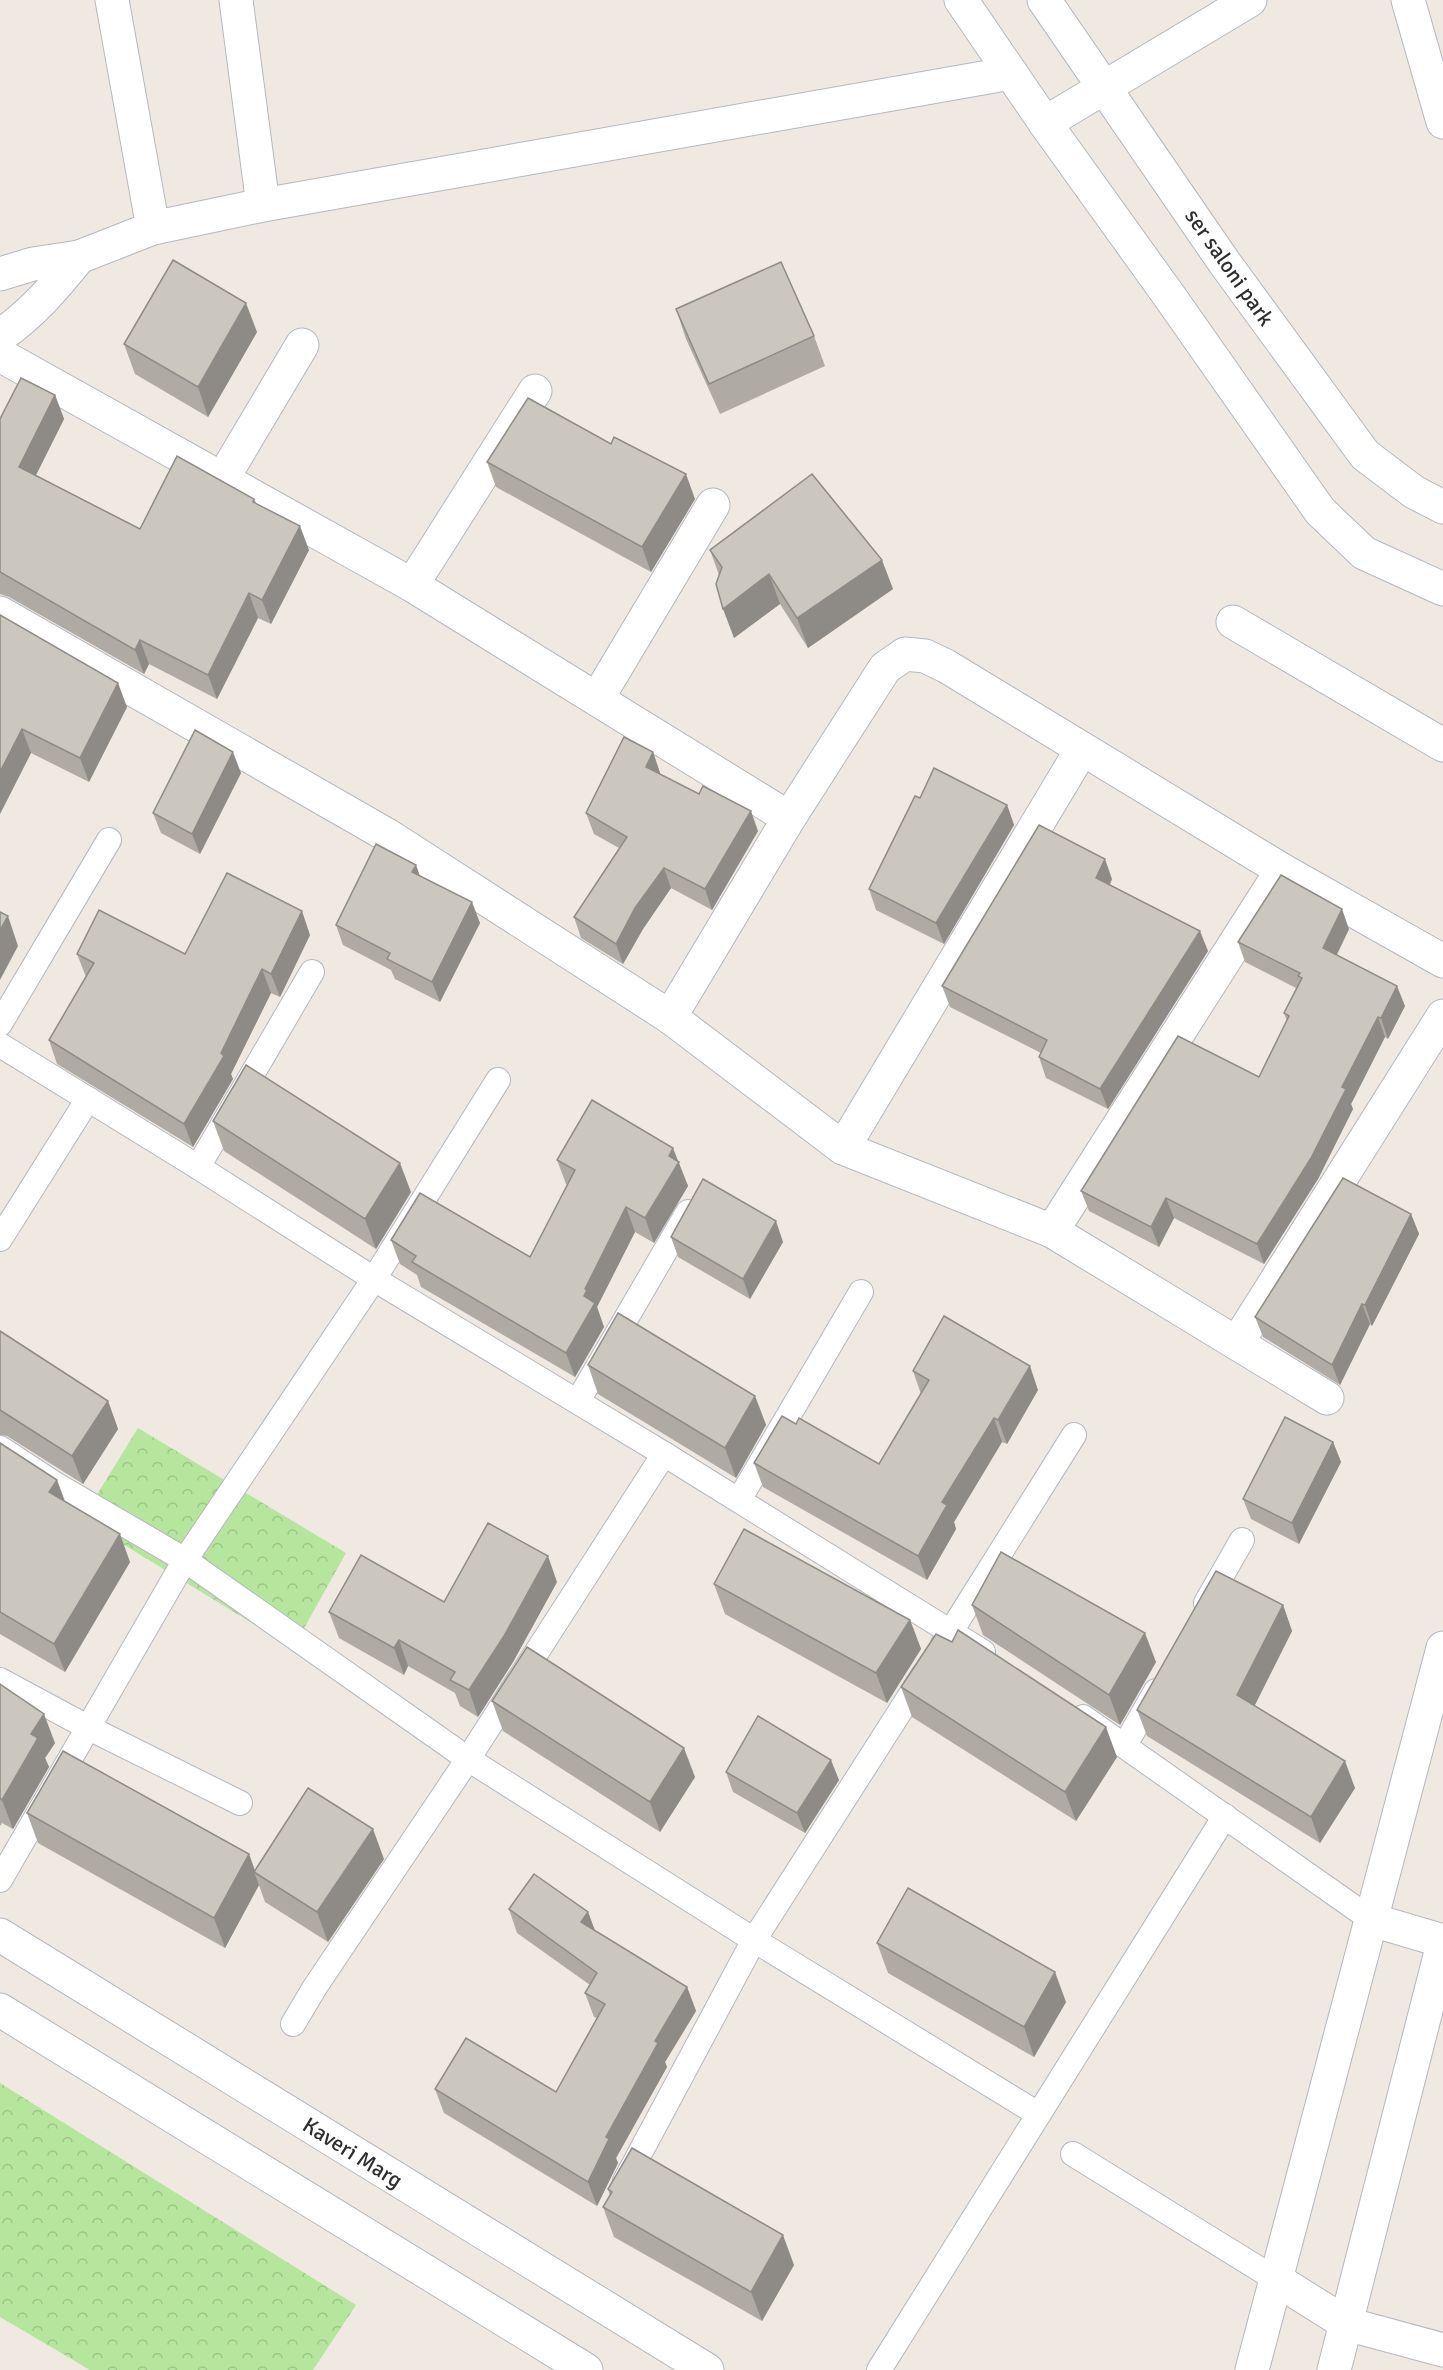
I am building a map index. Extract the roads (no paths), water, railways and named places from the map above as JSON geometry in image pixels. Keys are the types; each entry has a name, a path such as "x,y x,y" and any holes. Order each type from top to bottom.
{"street":[{"path":"112,0 153,228"},
{"path":"236,0 263,205"},
{"path":"961,0 1045,123 1320,512 1364,553 1443,589"},
{"name":"ser saloni park","path":"1044,0 1224,262 1365,455 1414,492 1443,507"},
{"path":"1045,123 1250,0"},
{"path":"1408,0 1443,122"},
{"path":"0,274 33,264 79,257 153,228 263,205 1011,73"},
{"path":"0,336 21,321 54,288 79,257"},
{"path":"223,478 302,345"},
{"path":"0,355 412,585 789,818"},
{"path":"412,585 536,392"},
{"path":"597,699 713,505"},
{"path":"0,613 387,835 670,1017 843,1148 1052,1231 1327,1398"},
{"path":"1233,622 1443,745"},
{"path":"670,1017 789,818 885,668 905,654 925,656 946,666 1282,870 1443,961"},
{"path":"843,1148 1082,749"},
{"path":"1052,1231 1282,870"},
{"path":"1237,1343 1443,1016"},
{"path":"1252,2370 1278,2280 1443,1647"},
{"path":"1334,2370 1443,1943 1372,1920"},
{"name":"Kaveri Marg","path":"0,1935 707,2370"},
{"path":"0,2010 586,2370"},
{"path":"1278,2280 1347,2324 1443,2350"}],"lane":[{"path":"0,1024 109,840"},
{"path":"198,1167 312,972"},
{"path":"0,1045 374,1279 578,1401 951,1631 999,1663"},
{"path":"0,1880 185,1560 374,1279 498,1080"},
{"path":"0,1239 88,1099"},
{"path":"578,1401 697,1197"},
{"path":"739,1500 861,1292"},
{"path":"617,2196 754,1940 1074,1435"},
{"path":"0,1448 55,1484 185,1560 468,1759 754,1940 1038,2114"},
{"path":"293,2024 315,1987 468,1759 664,1454"},
{"path":"1195,1622 1242,1540"},
{"path":"1125,1745 1166,1673"},
{"path":"0,1680 89,1728 240,1803"},
{"path":"1067,1707 1125,1745 1372,1920"},
{"path":"879,2370 1225,1816"},
{"path":"1073,2154 1278,2280"}]}
